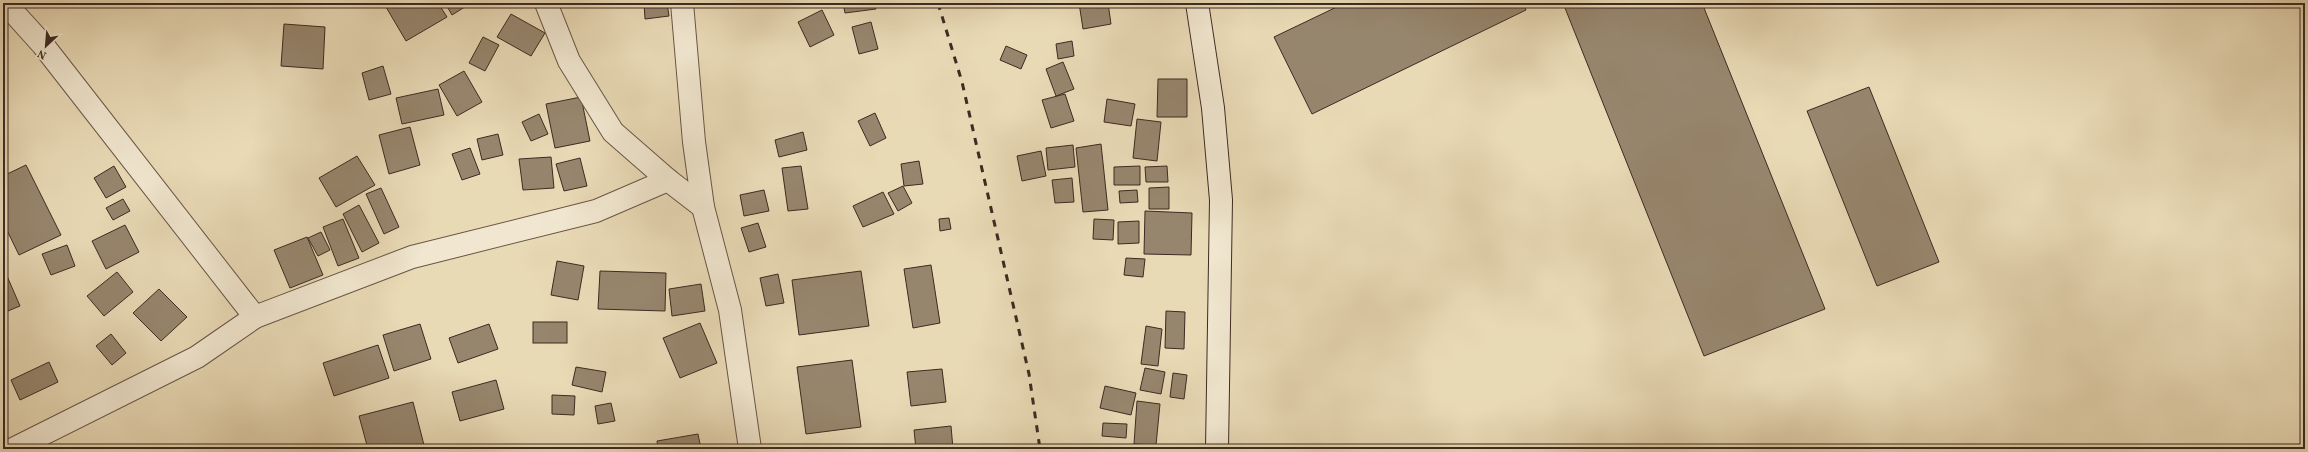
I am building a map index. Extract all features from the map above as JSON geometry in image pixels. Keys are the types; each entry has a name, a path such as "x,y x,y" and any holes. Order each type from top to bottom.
{"street":[{"path":"5,3 42,44 255,317"},
{"path":"546,3 568,61 613,132 668,180 703,207"},
{"path":"682,3 694,142 703,207 730,310 750,449"},
{"path":"1196,3 1213,108 1221,200 1217,449"},
{"path":"13,449 197,357 255,317 412,257 596,211 668,180"}],"building":[{"path":"393,3 438,3 447,17 406,41 386,7"},
{"path":"445,3 471,3 452,15"},
{"path":"644,3 667,3 669,16 645,19"},
{"path":"843,3 875,3 876,9 845,13"},
{"path":"1016,3 1034,3 1017,7"},
{"path":"1079,3 1108,3 1111,24 1083,29"},
{"path":"1345,3 1523,3 1526,10 1312,114 1274,37"},
{"path":"1563,3 1702,3 1825,309 1704,356"},
{"path":"2276,3 2291,3 2277,7"},
{"path":"822,10 834,35 810,47 798,22"},
{"path":"511,14 545,33 531,56 497,37"},
{"path":"871,22 878,49 859,54 852,27"},
{"path":"284,24 325,27 323,69 281,66"},
{"path":"483,37 499,45 485,71 469,63"},
{"path":"1072,41 1074,56 1058,59 1056,44"},
{"path":"1006,46 1027,55 1021,69 1000,60"},
{"path":"1063,62 1074,89 1056,96 1046,69"},
{"path":"383,66 391,94 369,100 362,73"},
{"path":"464,71 482,102 457,116 439,85"},
{"path":"1158,79 1187,79 1187,117 1157,117"},
{"path":"1869,87 1939,262 1877,286 1807,111"},
{"path":"438,89 444,115 402,124 396,98"},
{"path":"1065,94 1074,121 1051,128 1042,100"},
{"path":"581,97 590,141 555,148 546,104"},
{"path":"1107,99 1135,104 1131,126 1104,122"},
{"path":"875,113 886,138 870,146 858,121"},
{"path":"539,114 548,134 531,141 522,122"},
{"path":"1137,119 1161,122 1157,161 1133,158"},
{"path":"410,127 420,165 389,174 379,135"},
{"path":"803,132 807,150 779,157 775,140"},
{"path":"498,134 503,155 482,160 477,139"},
{"path":"1101,144 1108,210 1083,212 1076,148"},
{"path":"1073,145 1075,167 1048,170 1046,148"},
{"path":"470,148 480,174 462,180 452,154"},
{"path":"1041,151 1046,176 1022,181 1017,156"},
{"path":"357,156 375,185 336,207 319,178"},
{"path":"551,157 554,188 523,190 519,159"},
{"path":"580,158 587,186 564,191 556,164"},
{"path":"919,161 923,184 904,186 901,164"},
{"path":"26,165 61,235 19,255 3,222 3,176"},
{"path":"114,166 126,187 106,198 94,178"},
{"path":"801,166 808,209 788,211 782,168"},
{"path":"1140,166 1140,185 1114,185 1114,167"},
{"path":"1167,166 1168,182 1146,182 1145,167"},
{"path":"1072,178 1074,202 1055,203 1052,180"},
{"path":"903,186 912,203 898,211 888,193"},
{"path":"1169,187 1169,209 1149,209 1149,188"},
{"path":"381,188 399,227 384,234 366,194"},
{"path":"764,190 769,211 744,216 740,195"},
{"path":"1137,190 1138,202 1120,203 1119,191"},
{"path":"883,192 894,214 863,227 853,206"},
{"path":"123,199 130,211 113,220 106,208"},
{"path":"359,205 379,243 362,252 343,214"},
{"path":"1145,211 1192,213 1191,255 1144,254"},
{"path":"949,218 951,229 940,231 939,219"},
{"path":"343,219 359,258 338,266 323,227"},
{"path":"1094,219 1114,220 1113,240 1093,239"},
{"path":"1139,221 1139,243 1118,244 1118,222"},
{"path":"758,223 766,247 749,252 741,228"},
{"path":"125,225 139,252 106,269 92,241"},
{"path":"321,232 330,250 318,256 308,238"},
{"path":"307,237 323,275 290,288 274,250"},
{"path":"67,245 75,266 51,275 42,254"},
{"path":"1126,258 1145,259 1143,277 1124,275"},
{"path":"557,261 584,266 578,300 551,295"},
{"path":"931,265 940,323 913,328 904,269"},
{"path":"600,271 666,273 665,311 598,309"},
{"path":"861,271 869,326 799,335 792,280"},
{"path":"117,272 133,292 104,316 87,296"},
{"path":"778,274 784,303 766,306 760,278"},
{"path":"7,276 20,306 3,313 3,278"},
{"path":"701,284 705,311 672,316 669,289"},
{"path":"159,289 187,317 161,341 133,313"},
{"path":"1166,311 1185,312 1184,349 1165,348"},
{"path":"533,322 567,322 567,343 533,343"},
{"path":"700,323 717,363 680,378 663,338"},
{"path":"420,324 431,359 394,371 383,335"},
{"path":"489,324 498,349 458,363 449,338"},
{"path":"1146,326 1162,329 1158,366 1141,364"},
{"path":"111,334 126,353 112,365 96,346"},
{"path":"378,345 389,378 334,396 323,363"},
{"path":"852,360 861,427 806,434 797,367"},
{"path":"49,362 58,382 20,400 11,380"},
{"path":"576,367 606,372 602,392 572,385"},
{"path":"1145,368 1165,372 1161,394 1140,390"},
{"path":"942,369 946,402 911,406 907,372"},
{"path":"1173,373 1187,375 1184,399 1170,397"},
{"path":"496,380 504,409 460,421 452,392"},
{"path":"1105,386 1136,393 1131,415 1100,408"},
{"path":"552,395 575,396 574,415 552,414"},
{"path":"1137,401 1160,404 1156,445 1134,444"},
{"path":"413,402 425,449 368,449 359,416"},
{"path":"611,403 615,421 598,424 595,406"},
{"path":"1103,423 1127,424 1126,438 1102,436"},
{"path":"951,426 953,449 916,449 914,430"},
{"path":"698,434 701,449 658,449 657,441"},
{"path":"1169,445 1183,446 1183,449 1168,449"}],"railway":[{"path":"938,3 962,82 1029,374 1040,449"}]}
